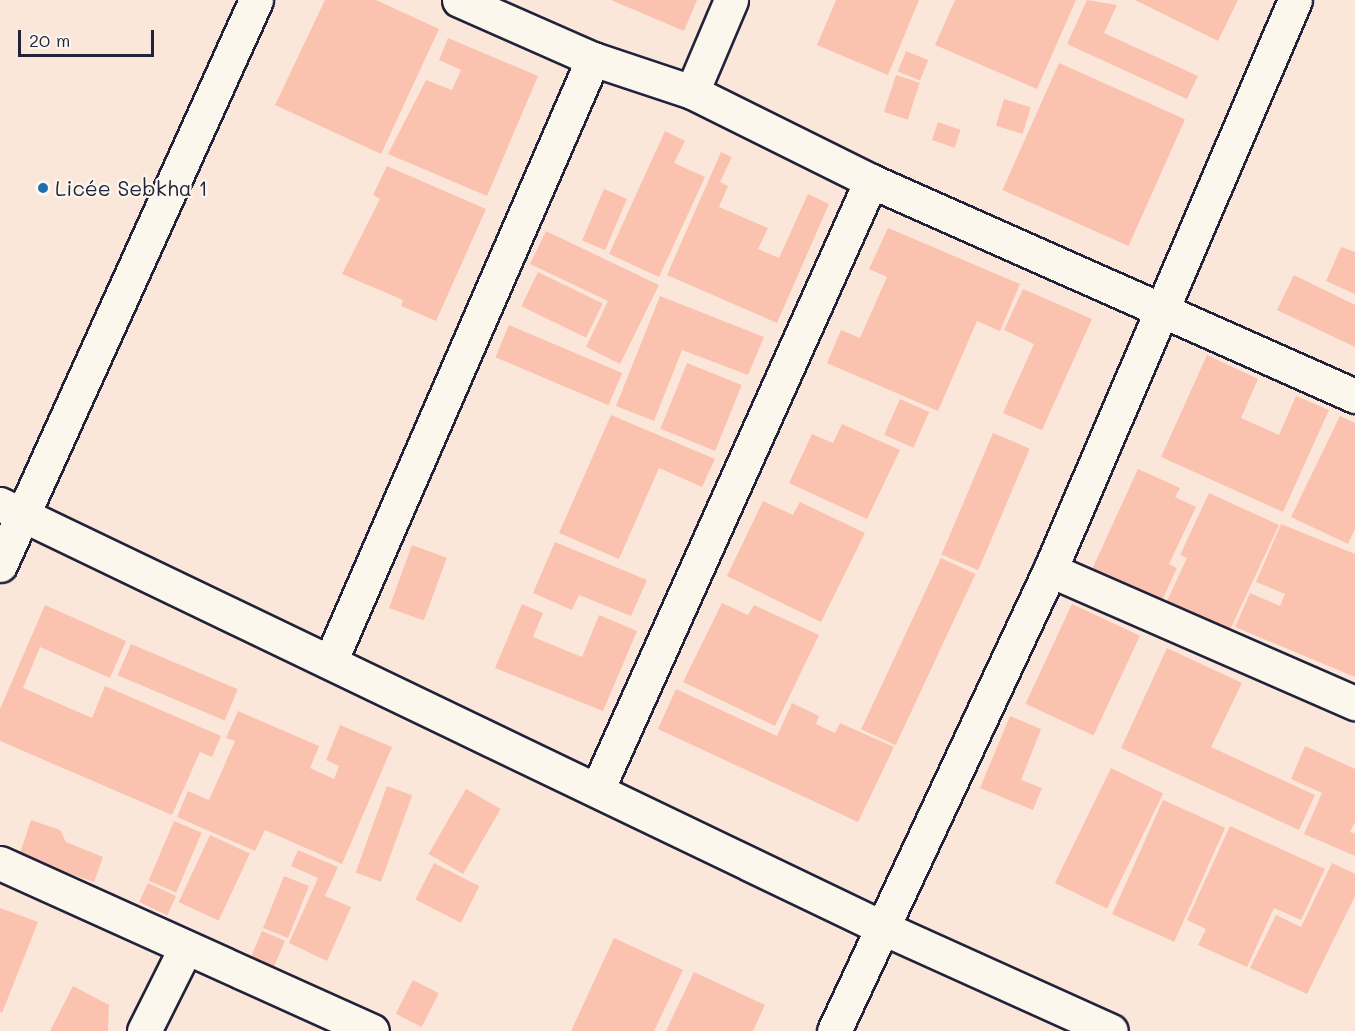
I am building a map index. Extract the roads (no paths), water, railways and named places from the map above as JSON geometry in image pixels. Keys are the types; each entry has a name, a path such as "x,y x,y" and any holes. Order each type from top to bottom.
{"street":[{"path":"0,565 12,509 256,0"},
{"path":"459,0 593,59 692,92 871,181 1355,396"},
{"path":"692,92 731,0"},
{"path":"834,1031 1050,570 1295,0"},
{"path":"330,662 593,59"},
{"path":"597,790 871,181"},
{"path":"12,509 882,927 1111,1031"},
{"path":"1050,570 1355,703"},
{"path":"0,863 184,949 372,1031"},
{"path":"144,1031 184,949"}],"place":[{"name":"Licée Sebkha 1","path":"43,188"}]}
